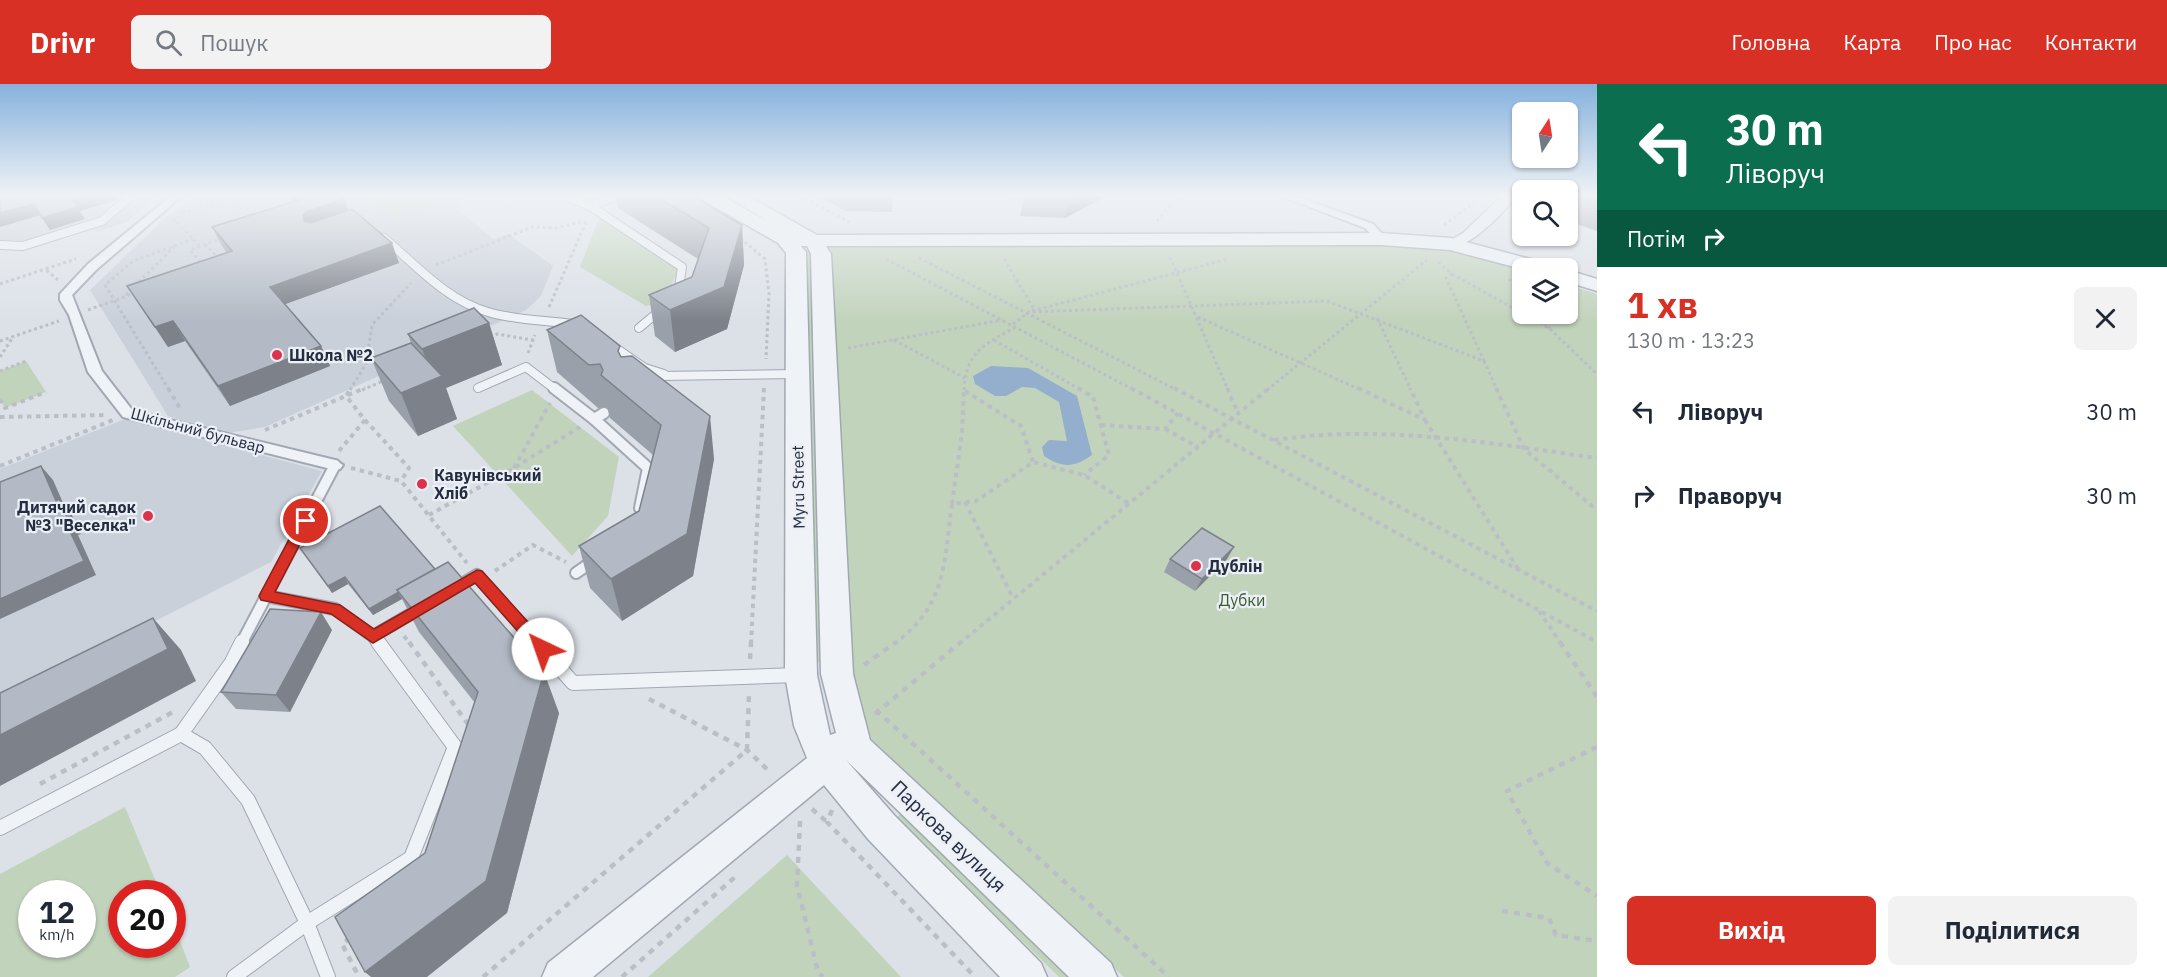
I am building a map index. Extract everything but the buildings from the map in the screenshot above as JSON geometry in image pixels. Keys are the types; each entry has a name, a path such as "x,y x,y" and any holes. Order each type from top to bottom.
{"street":[{"name":"Шкільний бульвар","path":"134,238 69,289 66,300 75,315 95,372 128,414 332,464"},
{"path":"809,238 813,240"},
{"path":"1451,244 1464,238"},
{"path":"784,239 813,240 888,251 1381,239 1451,244 1512,260"},
{"name":"Myru Street","path":"784,239 796,252 801,675 810,726 826,763"},
{"name":"Myru Street","path":"813,240 822,260 825,349 849,671"},
{"path":"1578,279 1597,285"},
{"name":"Паркова вулиця","path":"849,671 867,715 856,748 1097,977"},
{"path":"562,977 801,807 826,763 867,715"},
{"path":"826,763 881,827 1027,977"}],"lane":[{"path":"0,245 23,246 49,238"},
{"path":"383,238 445,291 486,311 519,318 544,318 582,325 591,331"},
{"path":"637,238 682,267 678,297 639,328"},
{"path":"600,337 645,368 664,374 765,374 797,362"},
{"path":"478,388 526,367 594,419 648,468 638,521"},
{"path":"648,383 664,374"},
{"path":"594,419 604,413"},
{"path":"0,828 181,734 232,662 332,464"},
{"path":"579,571 609,551"},
{"path":"373,636 477,575 573,683 801,675"},
{"path":"234,977 307,923 411,858 456,747 373,636 335,609 266,596"},
{"path":"181,734 205,748 248,800 307,923 328,977"}],"path":[{"path":"207,270 190,250 225,238"},
{"path":"346,396 366,364 372,325 423,270 505,238"},
{"path":"527,358 579,238"},
{"path":"483,977 747,750 769,294 765,259 740,238"},
{"path":"187,428 178,403 105,285 110,277 134,259 193,239 200,246"},
{"path":"125,296 176,244"},
{"path":"206,244 224,264"},
{"path":"888,251 1029,312 1597,611"},
{"path":"888,251 1002,320 1215,433 1597,642"},
{"path":"1432,255 1452,274 1512,307"},
{"path":"1171,258 1238,413"},
{"path":"849,671 916,625 930,608 940,575 952,504 965,378 973,356 1029,312 1229,258"},
{"path":"1004,259 1035,310"},
{"path":"1169,977 867,715 1426,261"},
{"path":"0,284 45,269"},
{"path":"1452,274 1446,278 1524,449 1597,510"},
{"path":"0,341 146,290"},
{"path":"1029,312 1327,301 1377,318 1484,361"},
{"path":"1198,317 1302,362 1425,420"},
{"path":"1377,318 1434,437 1519,570"},
{"path":"825,349 841,349 1002,320"},
{"path":"1542,324 1550,329"},
{"path":"1546,324 1597,374"},
{"path":"486,338 497,334 533,340"},
{"path":"0,357 14,337"},
{"path":"893,340 965,378"},
{"path":"994,340 1094,397 1109,455 1084,475"},
{"path":"766,349 797,362"},
{"path":"0,371 26,361"},
{"path":"240,441 389,378"},
{"path":"514,468 557,391"},
{"path":"964,391 1021,426 1033,462"},
{"path":"0,399 5,408 46,392"},
{"path":"346,396 409,468 401,480"},
{"path":"1165,429 1178,413"},
{"path":"0,417 128,414"},
{"path":"0,466 128,414"},
{"path":"429,515 514,468 594,419"},
{"path":"365,420 332,464 401,480 477,575"},
{"path":"1101,425 1165,429 1198,447"},
{"path":"1274,440 1307,434 1371,431 1597,458"},
{"path":"952,504 976,501 1033,462 1084,475 1128,503"},
{"path":"965,502 1013,598"},
{"path":"510,561 533,545 579,571"},
{"path":"1538,610 1596,695"},
{"path":"640,694 747,750 801,807 827,822"},
{"path":"31,788 175,711"},
{"path":"1597,747 1507,791 1546,862 1597,896"},
{"path":"791,828 801,807"},
{"path":"801,807 797,885 818,974 823,977"},
{"path":"622,977 738,875"},
{"path":"1502,911 1549,918 1556,935 1597,941"}],"shaded area":[{"path":"0,238 61,238 25,250 0,248"},
{"name":"Школа №2","path":"144,238 513,238 553,266 541,296 526,310 265,427 223,434 168,416 90,290"},
{"name":"Дитячий садок №3 \"Веселка\"","path":"125,419 322,471 271,562 0,700 0,469"}],"green space":[{"path":"591,238 637,238 683,262 662,303 646,306 580,267"},
{"name":"Дубки","path":"1396,244 1466,254 1512,268 1512,324 1578,324 1578,288 1597,294 1597,977 1124,977 873,742 854,699 824,246"},
{"path":"804,251 813,251 827,662 814,662"},
{"path":"26,361 46,392 5,408 0,399 0,371"},
{"path":"532,390 619,457 608,516 572,556 453,426"},
{"path":"125,807 155,880 108,880 108,958 186,957 190,967 175,977 0,977 0,874"},
{"path":"906,809 1079,977 1059,977 896,818"},
{"path":"787,855 901,977 648,977"}],"water":[{"path":"991,366 1028,368 1077,396 1092,455 1068,465 1057,463 1044,456 1042,447 1049,440 1067,441 1059,402 1035,388 1022,387 1006,396 995,396 975,384 973,376"}],"place":[{"name":"Школа №2","path":"277,355"},
{"name":"Кавунівський Хліб","path":"422,484"},
{"name":"Дитячий садок №3 \"Веселка\"","path":"148,516"},
{"name":"Дублін","path":"1196,566"}],"route":[{"path":"306,521 266,596 335,609 373,636 477,575 543,649"}]}
